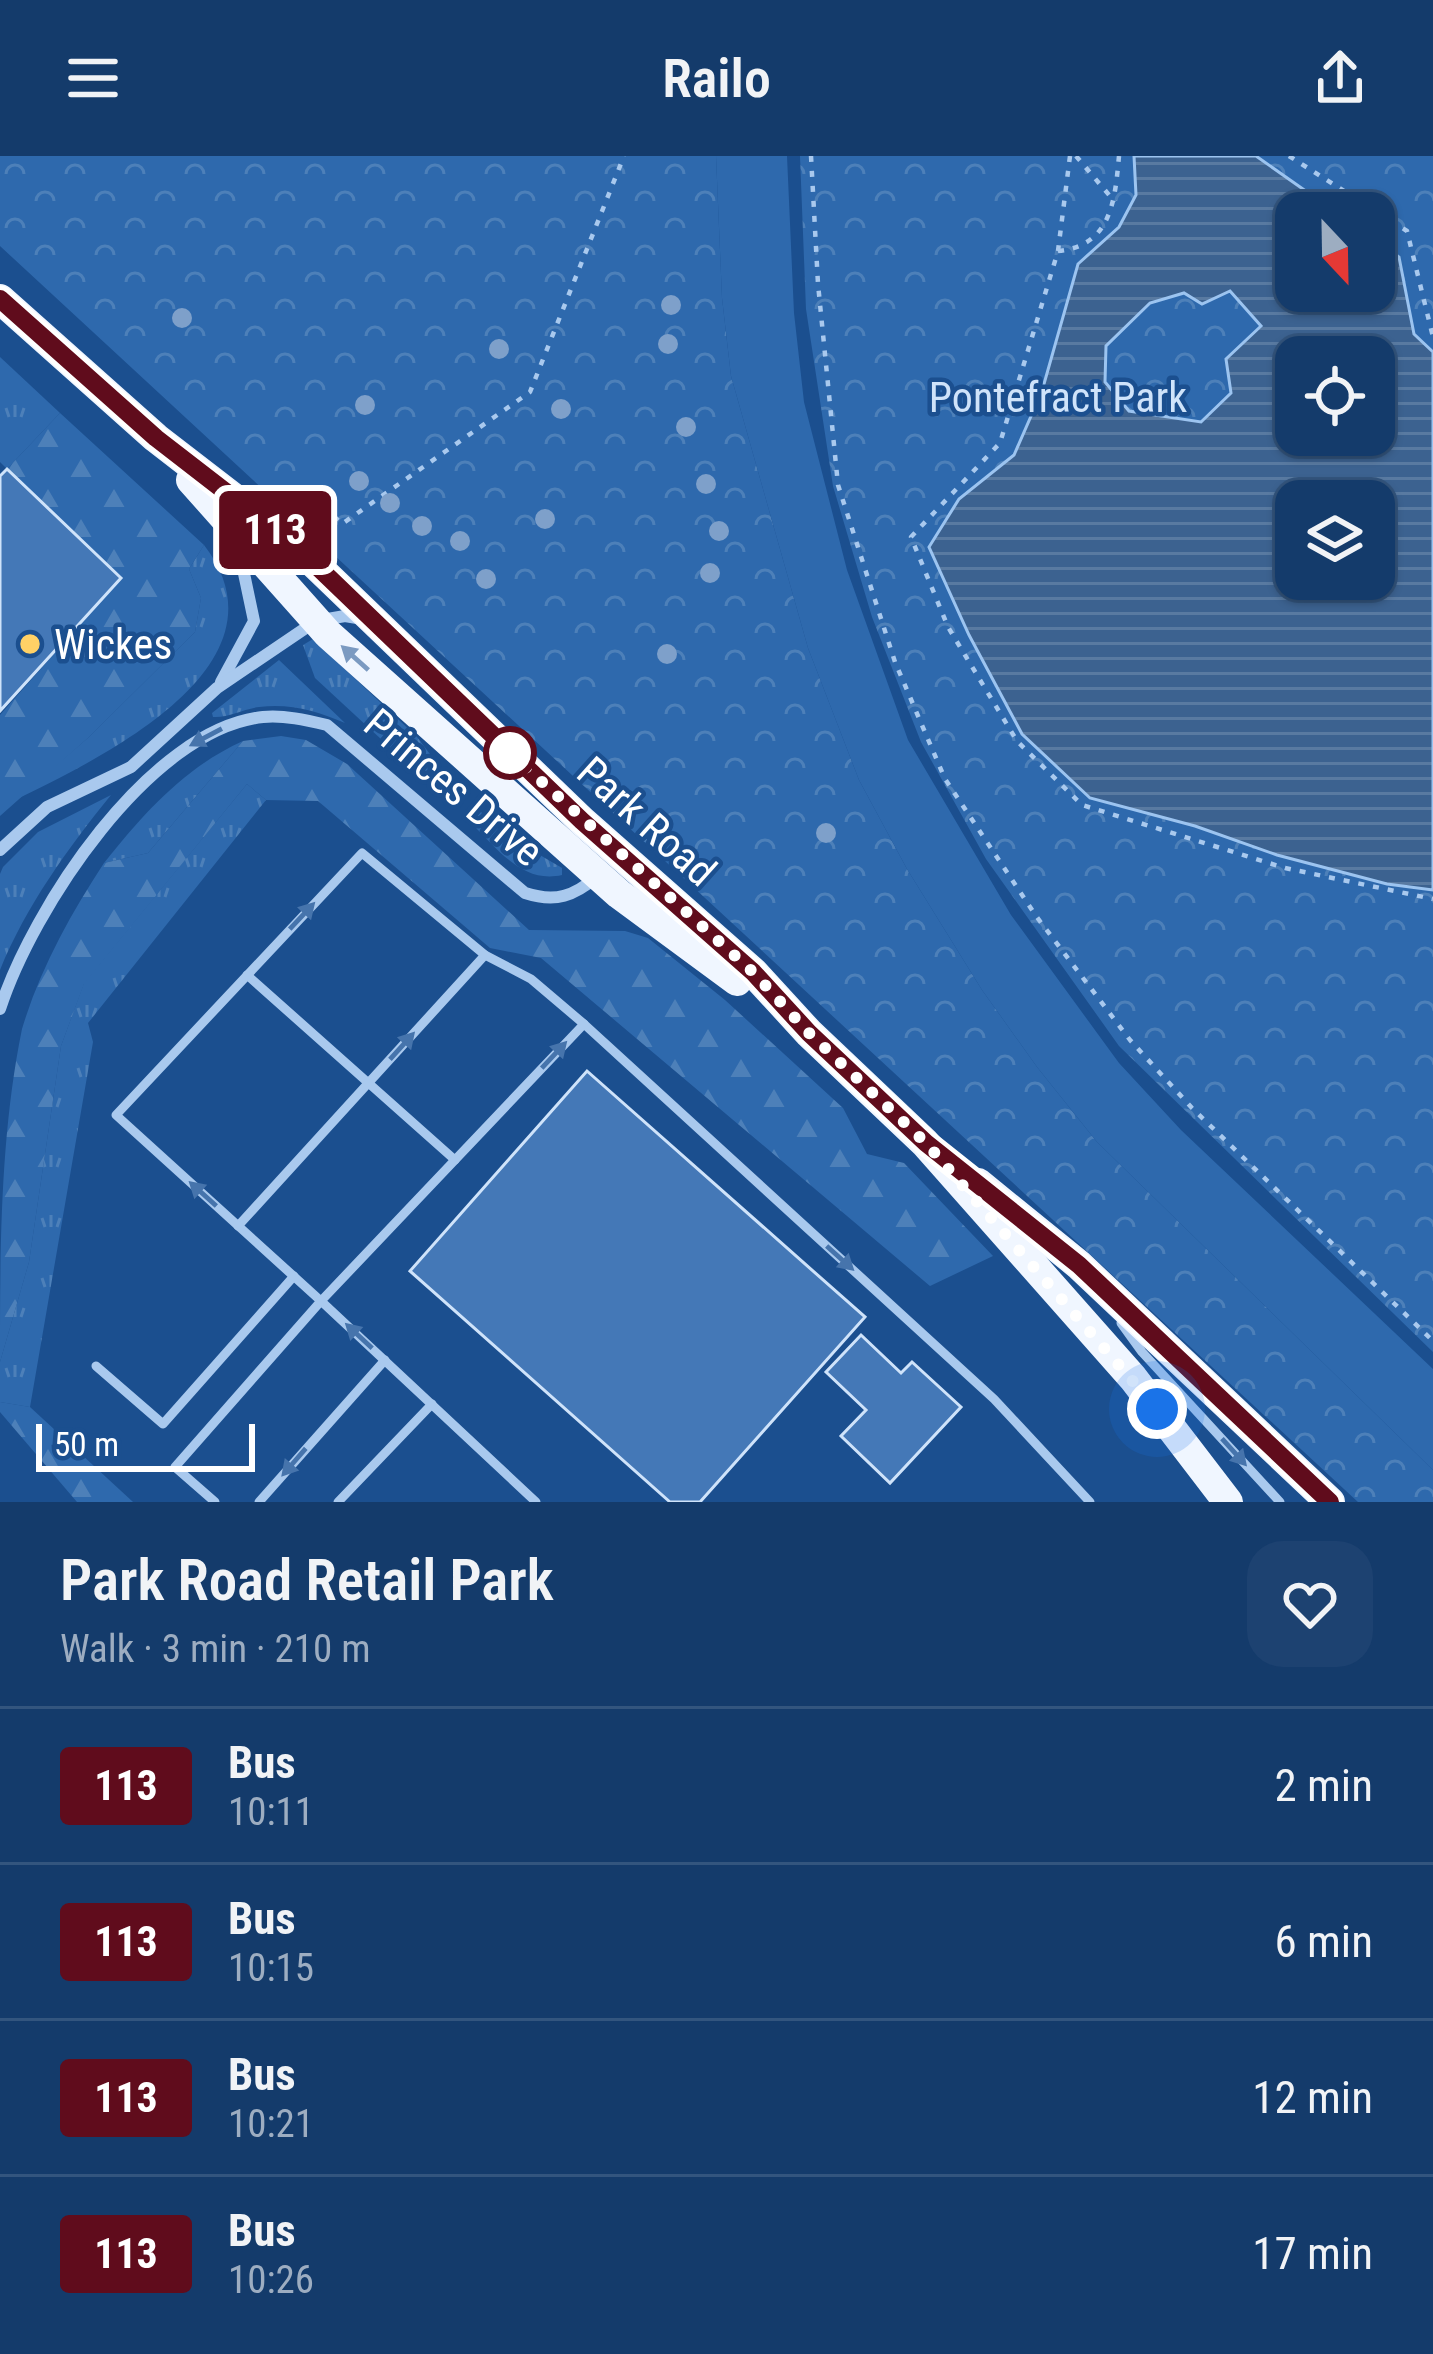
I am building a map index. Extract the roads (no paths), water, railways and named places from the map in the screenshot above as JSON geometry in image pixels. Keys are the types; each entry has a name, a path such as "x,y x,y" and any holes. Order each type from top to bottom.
{"main road":[{"name":"Park Road","path":"3,306 156,438 297,547 582,821 753,972 809,1033 926,1143 1079,1265 1330,1502"},
{"name":"Park Road","path":"156,438 316,621 599,888 809,1033"},
{"path":"582,821 592,839 599,888"},
{"name":"Park Road","path":"926,1143 1133,1378 1228,1502"}],"street":[{"path":"217,688 254,621 236,534"},
{"path":"0,850 46,807 131,766 217,688 316,621 345,616 370,620"},
{"name":"Princes Drive","path":"0,1009 28,939 105,827 153,775 188,747 224,728 260,717 327,724 525,893 560,899 599,888"}],"lane":[{"path":"536,1502 116,1115 362,853 485,955 531,979 584,1024 994,1399 1090,1502"},
{"path":"238,1226 485,955"},
{"path":"247,975 455,1160"},
{"path":"214,1502 175,1467 321,1301 584,1024"},
{"path":"1079,1265 1142,1352 1280,1502"},
{"path":"96,1366 163,1424 294,1276"},
{"path":"259,1502 385,1360"},
{"path":"338,1502 432,1404"}],"place":[{"name":"Wickes","path":"30,644"}],"park label":[{"name":"Pontefract Park","path":"1058,397"}]}
